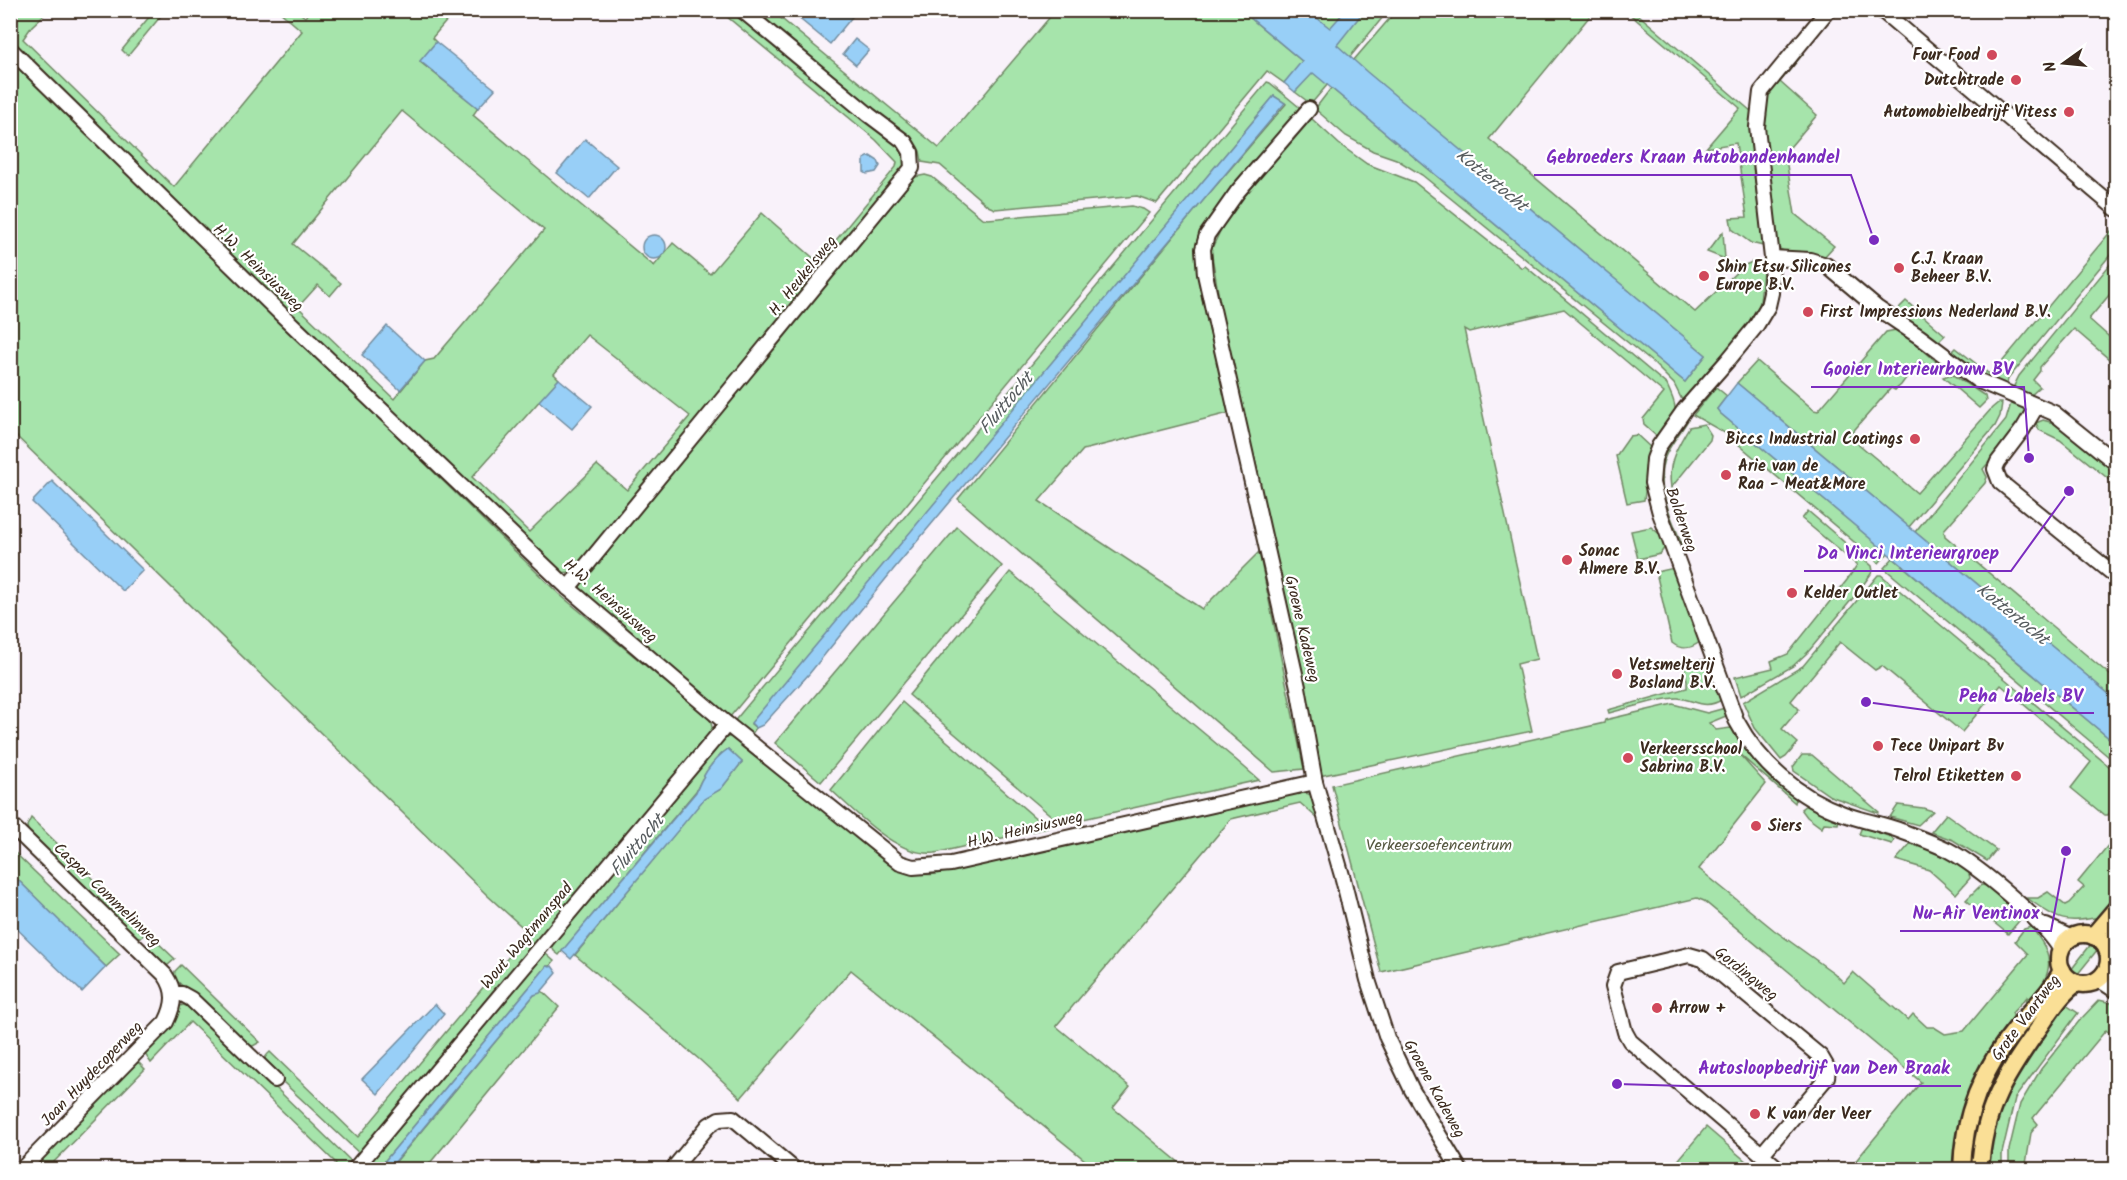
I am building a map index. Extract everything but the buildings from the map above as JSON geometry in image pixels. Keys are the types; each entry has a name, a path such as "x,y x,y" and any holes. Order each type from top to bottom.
{"main road":[{"path":"2093,936 2116,909"},
{"path":"2107,949 2116,931"},
{"path":"2079,935 2093,936 2099,939 2107,949 2109,956 2106,977 2087,984 2078,983 2071,980 2062,970 2060,960 2067,944 2079,935"},
{"name":"Grote Vaartweg","path":"1962,1170 1965,1133 1971,1110 1985,1075 2011,1034 2052,988 2062,970"},
{"name":"Grote Vaartweg","path":"1980,1170 1982,1143 1989,1113 2003,1081 2047,1015 2070,988 2078,983"}],"street":[{"name":"H. Heukelsweg","path":"568,588 912,168 911,152 905,142 742,10"},
{"name":"Bolderweg","path":"1828,10 1761,92 1757,127 1772,258 1771,293 1768,306 1742,342 1684,409 1659,447 1654,459 1652,483 1736,720 1745,737 1765,762 1812,800 1843,814 1901,831 1949,851 1985,876 2067,944"},
{"path":"1881,10 2116,209"},
{"name":"H.W. Heinsiusweg","path":"10,49 282,315 568,588 728,724 900,863 913,867 951,864 1315,782"},
{"name":"Groene Kadeweg","path":"1309,109 1238,191 1208,235 1203,249 1205,274 1298,687 1315,782 1343,879 1368,980 1387,1038 1412,1090 1460,1170"},
{"path":"1772,258 1810,260 1826,265 1877,308 1977,380 2054,413 2116,463"},
{"path":"2036,406 2023,429 1998,462 1995,469 1996,476 2000,482 2116,576"},
{"name":"Wout Wagtmanspad","path":"354,1170 728,724"},
{"name":"Caspar Commelinweg","path":"10,824 165,975 174,994"},
{"name":"Gordingweg","path":"1762,1154 1827,1077 1827,1069 1821,1057 1703,959 1689,955 1618,972 1613,986 1625,1032 1630,1041 1780,1170"},
{"path":"2106,977 2104,983 2116,991"},
{"path":"174,994 182,994 191,999 275,1080"},
{"name":"Joan Huydecoperweg","path":"21,1170 166,1022 174,994"},
{"path":"672,1170 709,1125 719,1119 733,1118 795,1170"}],"green space":[{"path":"45,10 47,12 32,26 23,39 174,187 302,31 278,10 297,11 305,17 311,10 455,11 432,38 436,42 420,62 478,108 473,115 654,266 673,243 710,274 762,213 818,262 896,167 897,162 876,140 720,11 735,11 906,152 908,165 571,572 560,573 417,438 11,41 10,11","holes":["402,111 544,230 434,359 425,361 394,399 298,307 318,285 330,296 341,283 293,244","587,335 690,416 627,490 597,465 529,532 472,477 559,379 554,374"]},
{"path":"154,11 165,11 128,56 122,50"},
{"path":"756,11 772,11 939,148 1055,11 1242,11 1303,62 1284,83 1267,71 1157,203 1137,196 995,209 988,206 940,165 922,162 920,151 906,135"},
{"path":"1308,11 1345,11 1330,29"},
{"path":"1364,11 1388,11 1350,57 1336,45"},
{"path":"1396,11 1594,11 1489,139 1695,312 1743,266 1752,262 1764,261 1760,302 1755,317 1683,402 1674,384 1653,363 1422,175 1396,159 1373,151 1346,136 1315,109 1331,88 1685,382 1706,355 1353,61"},
{"path":"1626,11 1634,11 1752,112 1753,166 1763,246 1751,243 1732,229 1730,218 1747,217 1736,143 1706,148 1740,108"},
{"path":"1798,49 1803,54 1780,82 1817,115 1785,153 1795,214 1834,246 1824,257 1789,254 1778,248 1761,128 1764,100"},
{"path":"10,59 559,594 710,719 713,731 361,1155 267,1067 265,1060 267,1055 270,1052 358,1137 530,934 488,896 11,431"},
{"path":"1313,72 1328,84 1311,104 1295,92"},
{"path":"1267,82 1304,111 1208,229 1196,261 1204,308 1229,413 1083,450 1039,501 1202,609 1259,552 1304,769 1274,772 958,499 1201,203 1286,104 1274,96 751,724 756,728 749,738 732,724"},
{"path":"1311,118 1339,144 1367,164 1414,182 1522,268 1525,266 1667,385 1675,406 1674,416 1661,434 1655,435 1644,425 1643,419 1664,393 1564,309 1469,332 1464,329 1537,659 1517,664 1532,731 1319,776 1308,711 1227,346 1211,250 1226,219"},
{"path":"925,175 932,177 982,218 1132,206 1149,213 729,718 580,591 580,581 915,177"},
{"path":"2116,225 2116,248 2008,379 2006,388 1978,378 1950,354 1956,348 1992,374"},
{"path":"1723,232 1725,259 1707,252"},
{"path":"2116,257 2116,287 2089,319 2116,343 2116,365 2074,329 2040,367 2040,371 2033,380 2040,387 2030,396 2013,388 2019,376"},
{"path":"1906,301 1945,335 1936,344 1897,310"},
{"path":"1896,330 1902,332 1937,362 1937,368 1934,371 1919,360 1901,385 1895,390 1891,388 1849,436 1917,493 1992,408 2002,403 2000,416 1995,426 1909,527 1737,383 1757,361 1818,411 1886,332"},
{"path":"1953,375 1985,396 1986,401 1979,408 1943,377"},
{"path":"1716,387 1727,396 1717,409 1720,413 1888,553 1879,563 1725,433 1693,415"},
{"path":"2011,403 2022,407 2026,412 2016,430 1983,469 1987,477 1985,483 1944,530 1945,536 2116,680 2116,700 1915,532 2006,420"},
{"path":"1685,419 1688,420 1665,457 1661,479 1666,503 1683,548 1680,549 1662,500 1658,474 1664,450"},
{"path":"2043,420 2057,424 2116,472 2116,485 2060,440 2039,430 2036,423"},
{"path":"1704,424 1711,435 1710,440 1671,488 1670,470 1677,449 1689,427"},
{"path":"1637,435 1651,448 1644,500 1627,503 1616,456 1630,436"},
{"path":"1808,511 1872,566 1873,571 1808,652 1793,666 1741,696 1735,677 1773,668 1771,661 1788,654 1857,565 1802,519"},
{"path":"957,527 1002,566 821,782 775,743"},
{"path":"1651,527 1662,536 1665,547 1660,554 1638,559 1631,531"},
{"path":"1893,558 2116,744 2116,763 1884,568"},
{"path":"1674,568 1701,641 1686,648 1672,643 1656,572"},
{"path":"1010,572 1259,780 1061,824 909,695"},
{"path":"1878,575 1881,575 2116,772 2116,805 2108,815 2104,815 2071,788 2091,762 2001,685 1962,732 1882,666 1875,670 1840,642 1791,701 1799,709 1782,729 1798,743 1781,760 1755,728 1743,702 1803,666"},
{"path":"1703,660 1708,662 1723,699 1710,704 1700,704 1671,698 1609,713 1608,710 1687,688 1683,662"},
{"path":"902,702 1047,828 935,853 907,848 866,822 831,790"},
{"name":"Verkeersoefencentrum","path":"1673,704 1707,713 1725,708 1726,716 1709,723 1716,730 1735,729 1797,795 1795,803 1738,753 1766,784 1699,869 1844,983 1853,972 1908,1020 1913,1014 1927,1027 1934,1027 1945,1034 1964,1031 2028,954 2015,941 2024,929 2031,927 2043,944 2049,965 2044,981 2025,1005 2028,996 2012,1013 2016,1022 1989,1056 1957,1169 1849,1169 1921,1082 1704,901 1697,898 1381,972 1332,785 1604,723 1605,720"},
{"path":"722,738 738,740 888,864 917,874 936,874 1299,791 1315,796 1326,826 1300,803 1231,819 1056,1026 1130,1087 1113,1108 1187,1169 1096,1169 851,970 741,1098 700,1060 575,955 704,798 721,789 742,762 728,749 713,762 696,791 559,955 554,951 551,944"},
{"path":"1802,755 1812,755 1879,812 1830,796 1794,771 1793,767"},
{"path":"1806,805 1839,820 1838,824 1824,823 1822,828 1807,817 1801,809"},
{"path":"1898,805 1933,811 1918,825 1890,817"},
{"path":"1946,814 1996,850 1987,861 1953,840 1931,832"},
{"path":"31,818 148,932 141,937 133,937 29,836 27,826"},
{"path":"1862,827 1891,837 1894,841 1892,844 1859,834"},
{"path":"2114,838 2116,840 2116,904 2107,916 2081,920 2064,919 2049,913 2027,898 2038,898 2048,892 2065,905 2069,903 2084,887 2078,882"},
{"path":"1910,844 1933,850 1947,857 1968,869 1970,878 1956,894 1929,870 1896,860"},
{"path":"10,848 120,954 106,967 11,873"},
{"path":"1981,885 1988,886 2019,915 2019,921 2008,934 1966,900"},
{"path":"153,938 175,959 168,965 163,966 147,951 148,943"},
{"path":"2092,943 2097,945 2098,949 2077,975 2071,970"},
{"path":"546,954 554,961 549,967 547,966 378,1169 358,1170 537,955"},
{"path":"181,965 260,1042 253,1046 244,1044 174,978 175,971"},
{"path":"542,991 559,1007 425,1169 389,1170 534,995"},
{"path":"2058,997 2020,1041 1975,1169 1968,1170 1968,1158 1985,1087 2019,1031"},
{"path":"2099,1000 2116,1004 2116,1039 2106,1030 2033,1118 2038,1124 2031,1133 2026,1164 2032,1169 2009,1169 2009,1150 2020,1104 2041,1069"},
{"path":"2063,1003 2078,1013 2015,1098 2002,1153 2002,1169 1985,1170 2003,1092"},
{"path":"183,1005 199,1013 354,1164 350,1169 331,1169 336,1163 190,1022 151,1063 145,1054 147,1047 177,1007"},
{"path":"132,1062 139,1063 145,1069 47,1169 27,1170"},
{"path":"1706,1127 1747,1162 1755,1164 1760,1162 1775,1170 1670,1170"}],"water":[{"path":"854,10 856,12 830,44 790,11"},
{"name":"Kottertocht","path":"1242,11 1308,11 1330,28 1345,11 1364,11 1337,45 1706,355 1685,382 1313,73 1295,92 1284,83 1302,61"},
{"path":"855,39 869,50 856,65 843,54"},
{"path":"436,42 495,89 478,108 420,61"},
{"path":"1274,96 1285,103 893,570 809,674 763,725 756,728 751,723"},
{"path":"585,139 617,166 589,199 557,173"},
{"path":"870,156 878,161 880,166 876,172 867,174 864,172 864,159"},
{"path":"654,235 662,239 666,247 662,255 654,259 646,255 642,247 646,239"},
{"path":"387,326 425,361 400,390 362,355"},
{"path":"559,379 592,406 572,429 539,401"},
{"name":"Kottertocht","path":"1737,383 2116,700 2116,744 1720,413 1717,409"},
{"path":"52,481 143,570 123,591 32,502"},
{"path":"728,749 742,762 721,789 704,799 571,959 562,951 696,792 705,773 713,763"},
{"path":"11,873 106,967 82,992 11,923"},
{"path":"547,966 552,966 557,973 540,993 534,995 389,1169 378,1169"},
{"path":"435,1004 444,1014 378,1094 362,1079"}],"place":[{"name":"Four Food","path":"1992,55"},
{"name":"Dutchtrade","path":"2016,80"},
{"name":"Automobielbedrijf Vitess","path":"2069,112"},
{"name":"Gebroeders Kraan Autobandenhandel","path":"1874,240"},
{"name":"C.J. Kraan Beheer B.V.","path":"1899,268"},
{"name":"Shin Etsu Silicones Europe B.V.","path":"1704,276"},
{"name":"First Impressions Nederland B.V.","path":"1808,312"},
{"name":"Biccs Industrial Coatings","path":"1915,439"},
{"name":"Gooier Interieurbouw BV","path":"2029,458"},
{"name":"Arie van de Raa - Meat&More","path":"1726,475"},
{"name":"Da Vinci Interieurgroep","path":"2069,491"},
{"name":"Sonac Almere B.V.","path":"1567,560"},
{"name":"Kelder Outlet","path":"1792,593"},
{"name":"Vetsmelterij Bosland B.V.","path":"1617,674"},
{"name":"Peha Labels BV","path":"1866,702"},
{"name":"Tece Unipart Bv","path":"1878,746"},
{"name":"Verkeersschool Sabrina B.V.","path":"1628,758"},
{"name":"Telrol Etiketten","path":"2016,776"},
{"name":"Siers","path":"1756,826"},
{"name":"Nu-Air Ventinox","path":"2066,851"},
{"name":"Arrow +","path":"1657,1008"},
{"name":"Autosloopbedrijf van Den Braak","path":"1617,1084"},
{"name":"K van der Veer","path":"1755,1114"}],"water label":[{"name":"Fluittocht","path":"1007,404"},
{"name":"Fluittocht","path":"638,846"}]}
